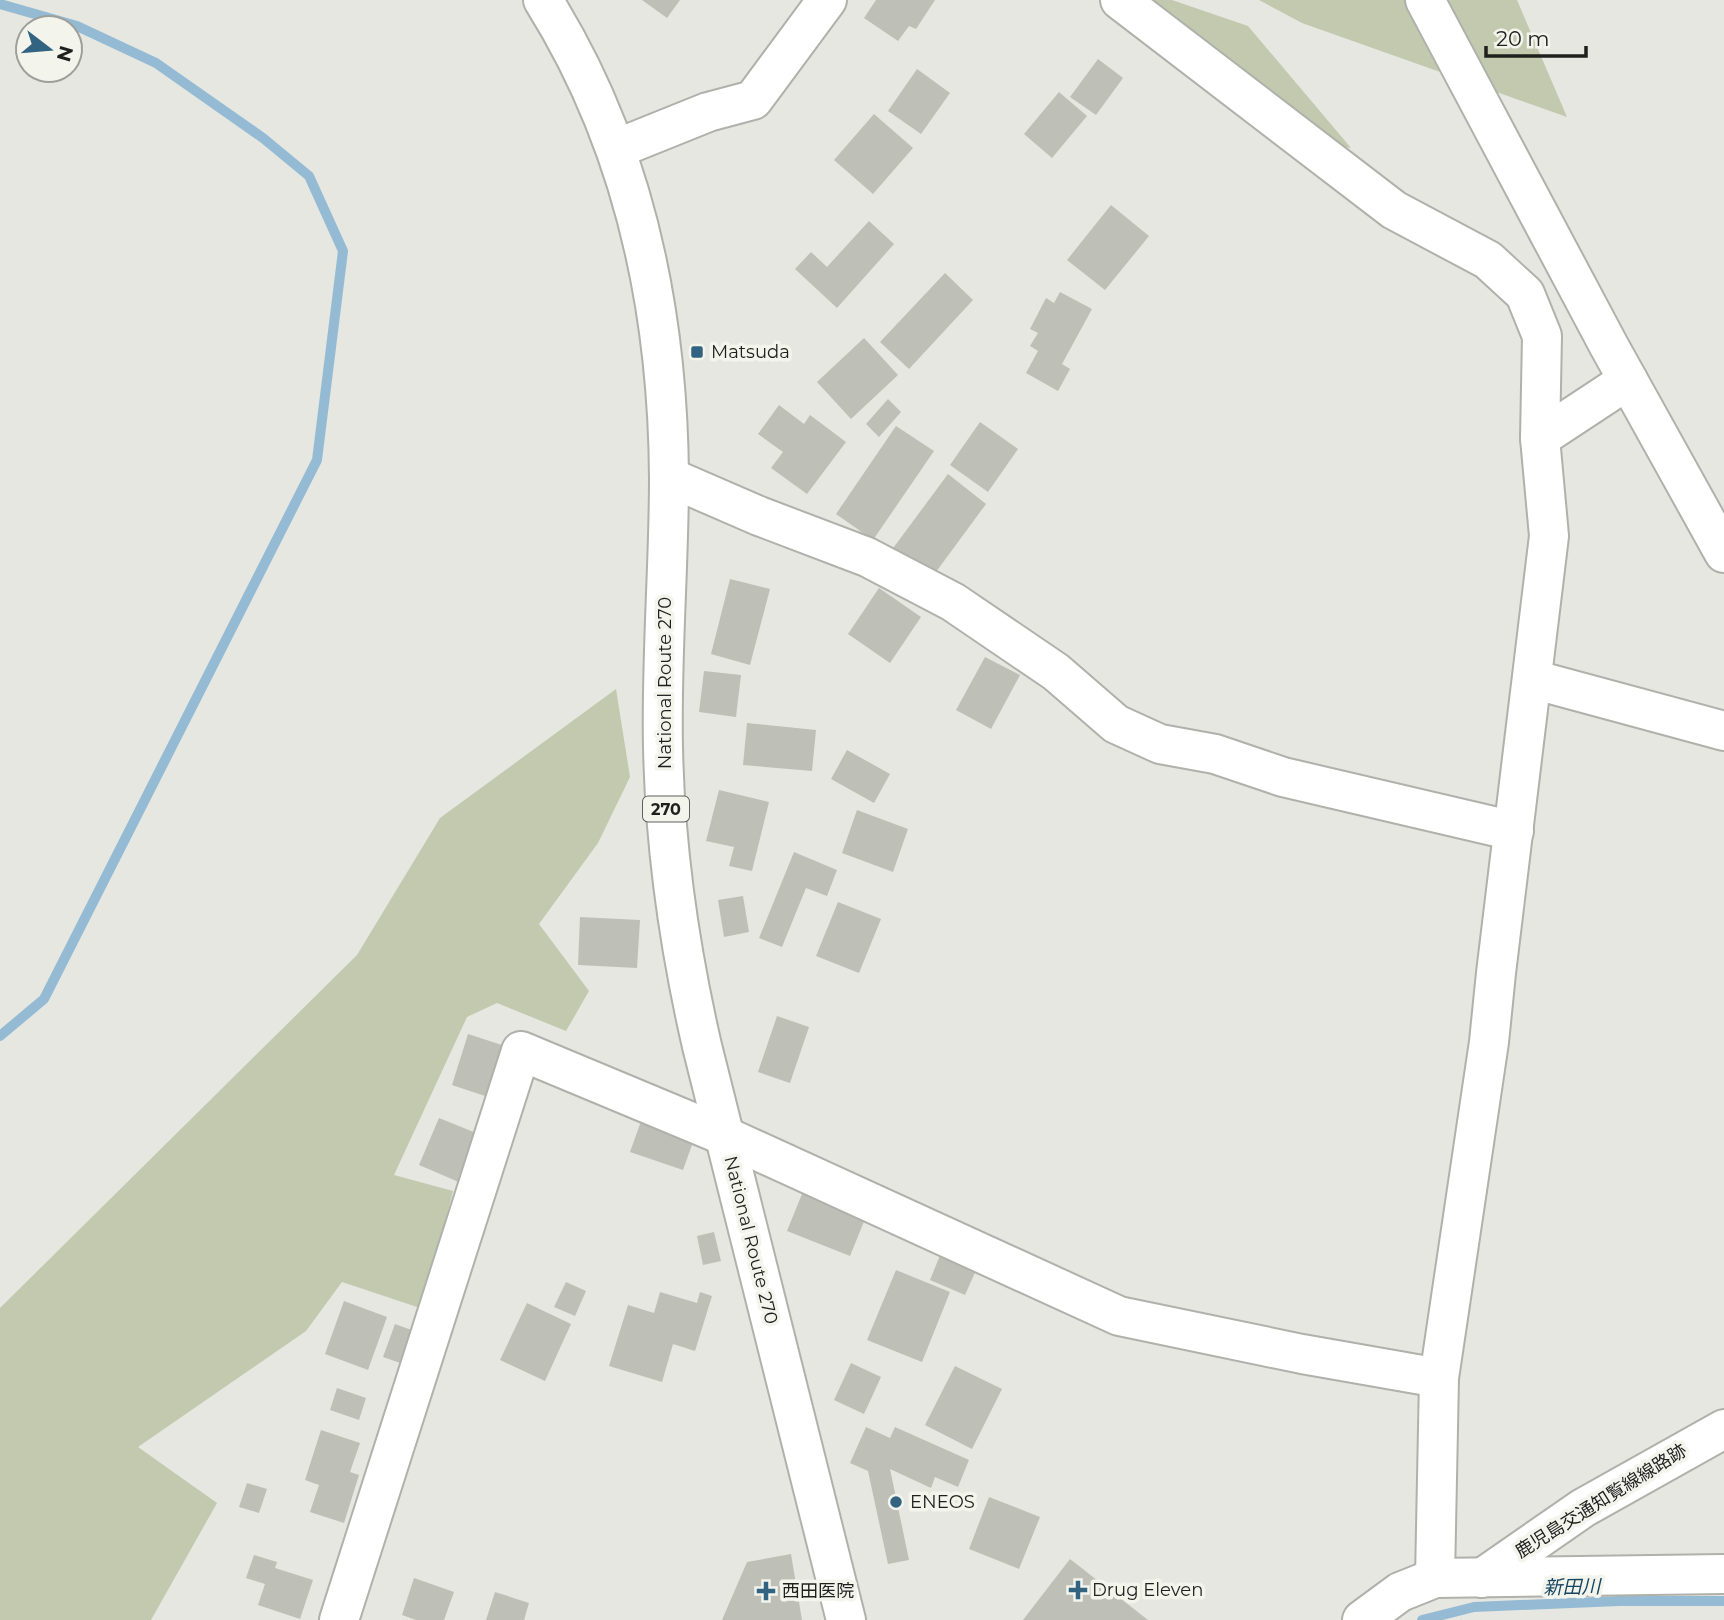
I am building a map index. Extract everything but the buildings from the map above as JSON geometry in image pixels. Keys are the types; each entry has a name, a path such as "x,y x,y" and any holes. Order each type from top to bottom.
{"main road":[{"name":"National Route 270","path":"543,0 590,83 616,149 647,253 660,324 669,477 662,659 663,737 673,900 685,973 846,1620"},
{"path":"616,149 708,112 753,100 827,0"},
{"path":"1120,0 1394,210 1488,260 1525,294 1542,335 1540,438 1549,536 1489,1042 1439,1378 1435,1578"},
{"path":"1425,0 1628,380 1724,553"},
{"path":"1540,438 1628,380"},
{"path":"669,477 759,516 867,557 953,602 1056,672 1116,724 1160,744 1215,754 1283,777 1514,831"},
{"path":"1532,679 1724,731"},
{"path":"339,1620 521,1051 725,1136 1119,1316 1302,1354 1439,1378"},
{"name":"鹿児島交通知覧線線路跡","path":"1482,1578 1583,1508 1724,1429"},
{"path":"1362,1620 1400,1591 1435,1578 1724,1574"}],"green space":[{"path":"1151,0 1172,0 1248,26 1351,148 1325,143"},
{"path":"1259,0 1517,0 1567,117 1302,23"},
{"path":"616,689 630,777 598,843 539,924 589,991 566,1031 497,1003 467,1017 394,1175 453,1191 423,1309 342,1282 306,1331 138,1447 217,1503 151,1620 0,1620 0,1308 357,955 440,818"}],"waterway":[{"path":"0,4 77,26 156,63 263,138 309,176 343,251 317,460 44,999 0,1036"},
{"name":"新田川","path":"1422,1620 1474,1607 1619,1601 1724,1601"}],"place":[{"name":"Matsuda","path":"697,352"},
{"name":"ENEOS","path":"896,1502"},
{"name":"Drug Eleven","path":"1078,1590"},
{"name":"西田医院","path":"766,1591"}]}
